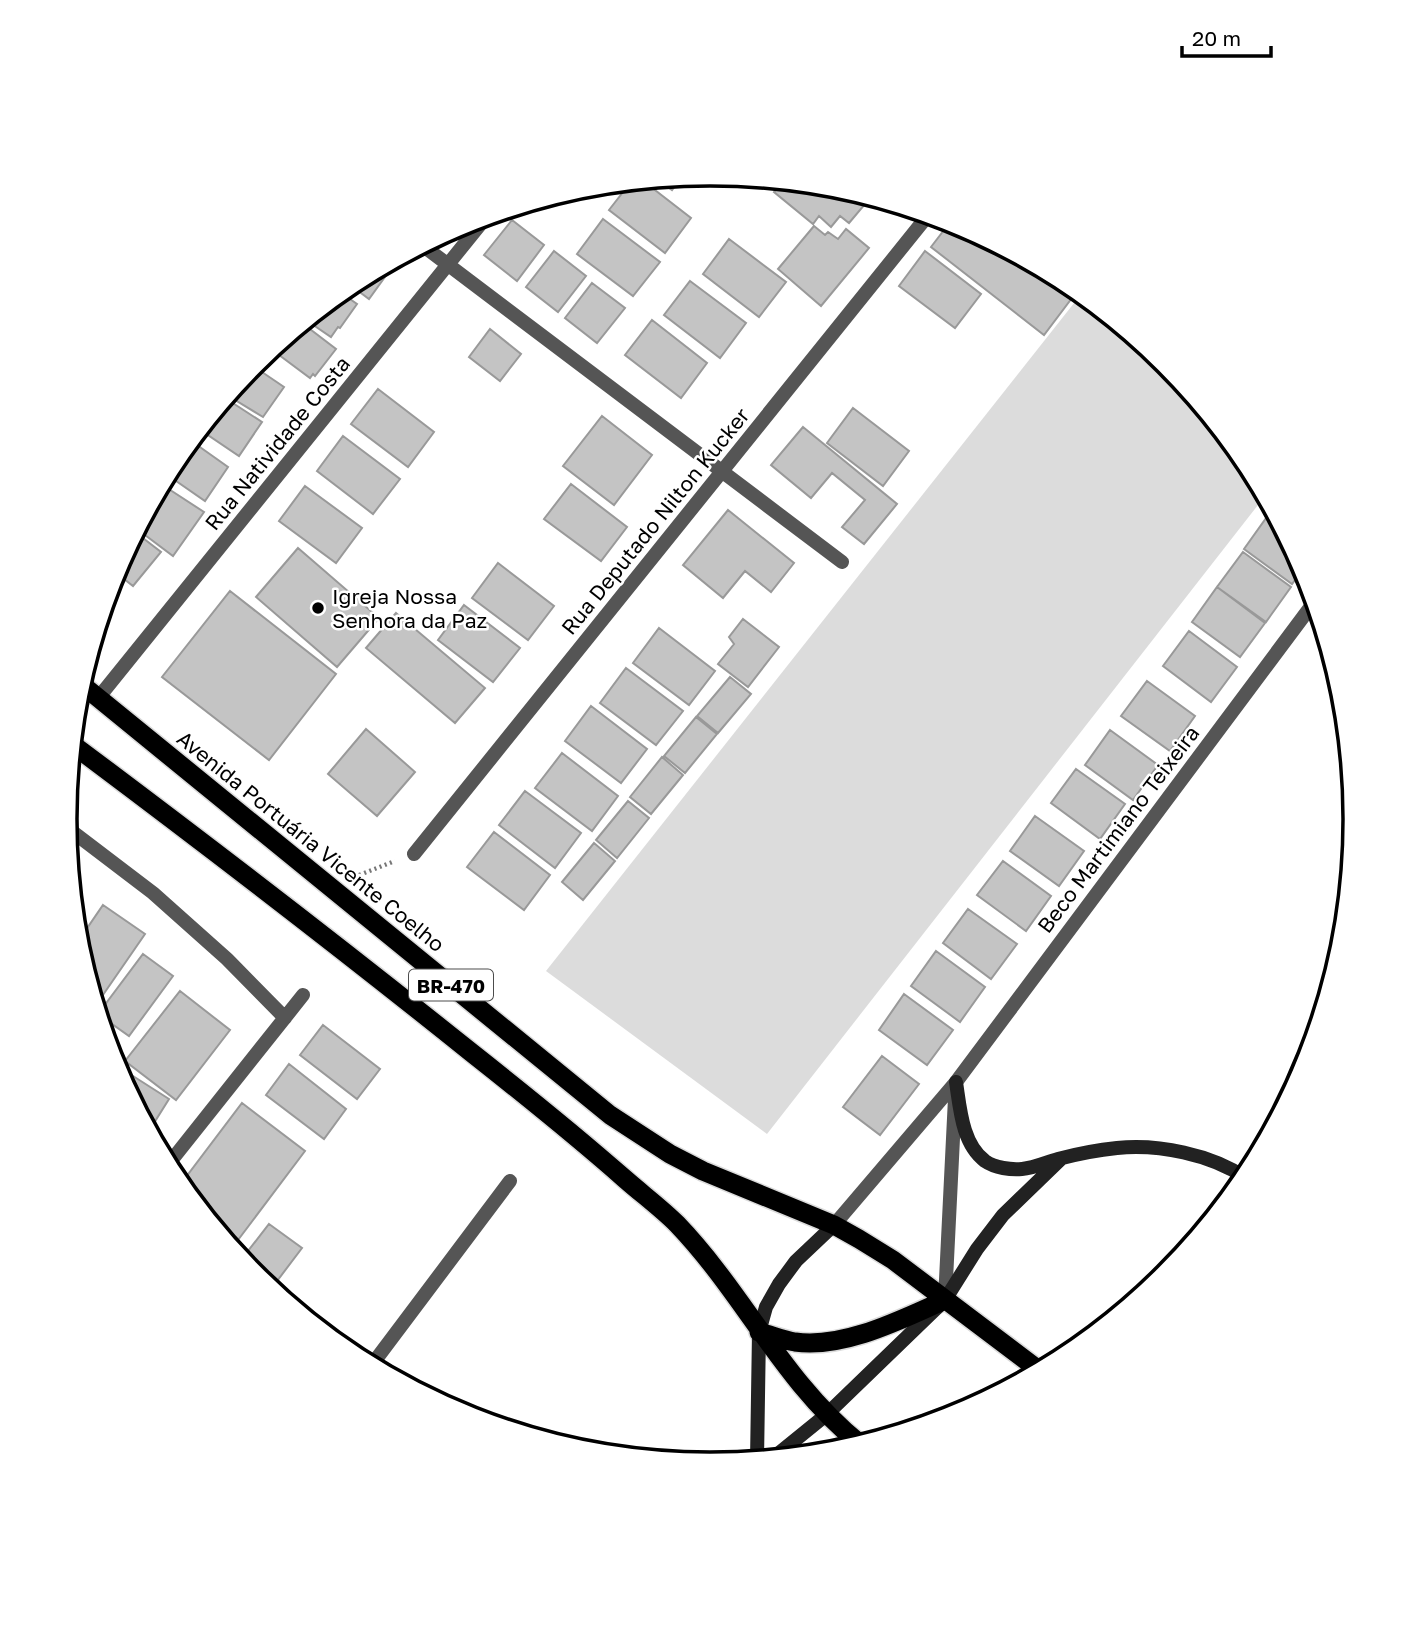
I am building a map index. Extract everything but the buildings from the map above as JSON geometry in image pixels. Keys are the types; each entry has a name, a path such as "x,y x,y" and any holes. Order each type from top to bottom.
{"highway":[{"name":"Avenida Portuária Vicente Coelho","path":"90,690 610,1115 670,1154 703,1171 834,1225 893,1260 1031,1364"},
{"name":"BR-470","path":"81,751 382,981 575,1135 676,1224 722,1277 801,1387 826,1415 850,1436"},
{"path":"759,1332 797,1342 833,1340 883,1327 945,1300"}],"main road":[{"path":"956,1082 963,1128 976,1151 986,1162 1001,1168 1022,1169 1062,1158 1119,1148 1158,1149 1211,1160 1235,1172"},
{"path":"786,1448 826,1415 945,1300 1003,1214 1062,1158"},
{"path":"757,1450 759,1332 766,1307 796,1261 834,1225"}],"street":[{"name":"Rua Deputado Nilton Kucker","path":"414,854 922,223"},
{"name":"Rua Natividade Costa","path":"99,696 473,232"},
{"path":"431,251 842,562"},
{"name":"Beco Martimiano Teixeira","path":"834,1225 956,1082 1307,611"},
{"path":"77,835 153,893 227,959 285,1018"},
{"path":"175,1156 303,995"},
{"path":"945,1300 956,1082"},
{"path":"378,1357 510,1181"}],"path":[{"path":"331,887 414,854"}],"shaded area":[{"path":"1075,302 1158,371 1212,434 1259,504 767,1134 546,971"}],"place":[{"name":"Igreja Nossa Senhora da Paz","path":"318,608"}]}
